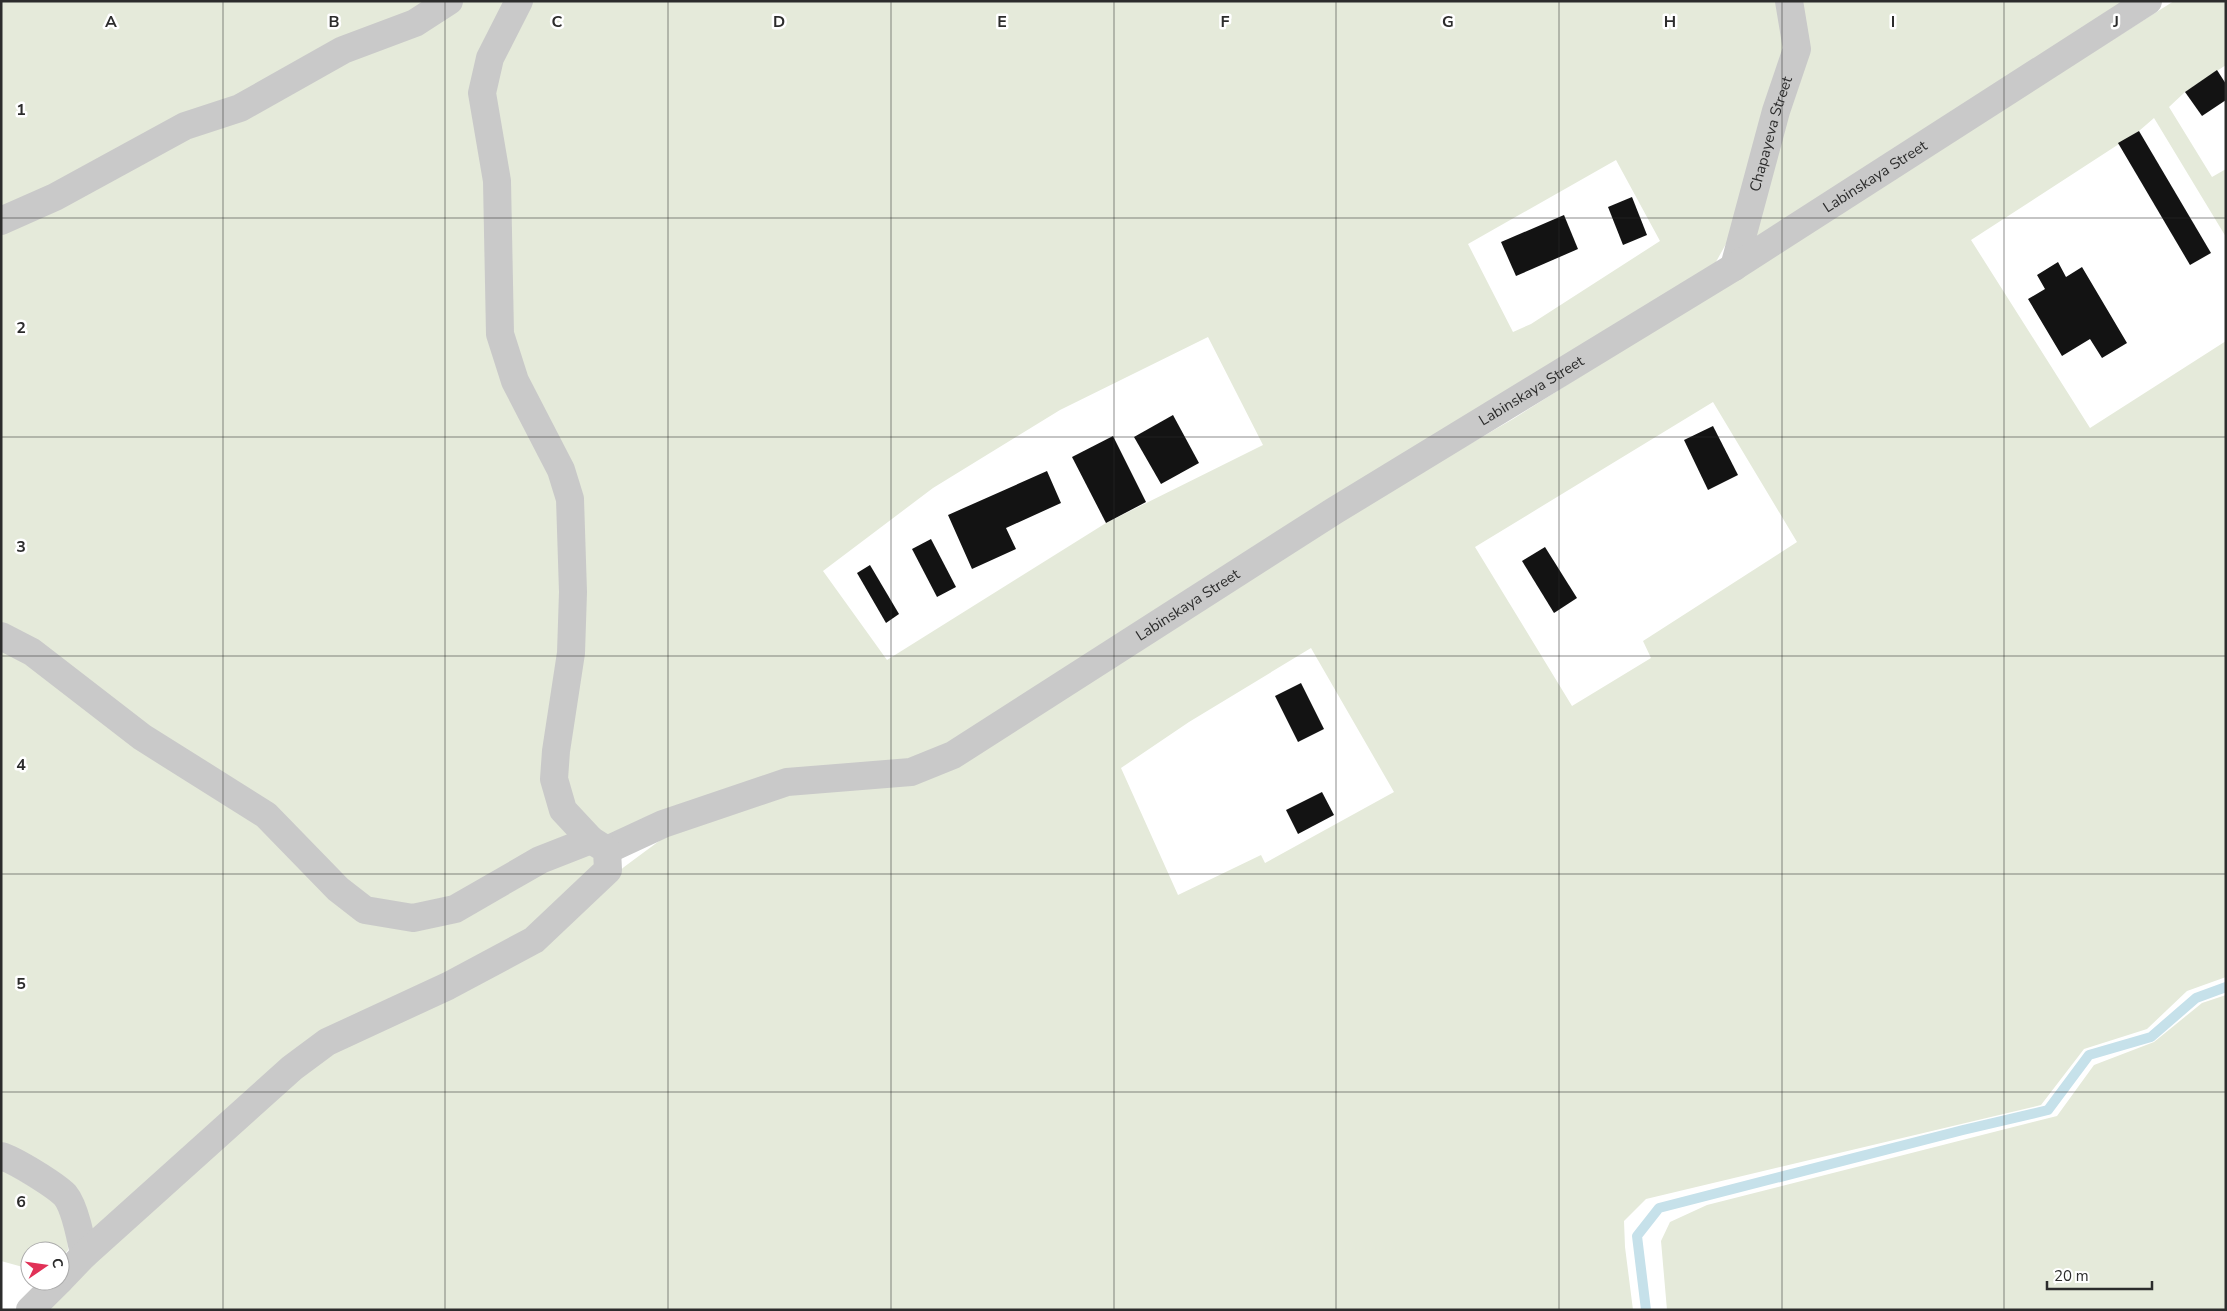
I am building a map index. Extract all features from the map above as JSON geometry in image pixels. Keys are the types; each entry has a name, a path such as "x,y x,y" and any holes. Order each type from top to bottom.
{"street":[{"path":"1,221 55,197 184,126 240,108 343,50 415,23 449,1"},
{"path":"70,1269 292,1068 327,1042 448,986 534,940 608,870 599,845 563,810 554,779 556,751 572,653 574,592 570,499 561,470 515,380 500,334 497,181 482,93 490,58 519,1"},
{"name":"Chapayeva Street","path":"1734,267 1776,111 1797,49 1789,1"},
{"name":"Labinskaya Street","path":"1,636 32,652 142,737 266,815 338,889 366,910 412,918 455,909 540,860 599,845 787,782 911,772 953,755 1334,511 1734,267 2148,1"},
{"path":"1,1156 14,1160 65,1196 79,1228 84,1255"},
{"path":"30,1310 48,1291"}],"green space":[{"path":"1,1 1782,1 1790,52 1741,217 1712,269 919,761 851,766 599,854 600,868 519,941 325,1033 90,1242 1,1148","holes":["1616,160 1660,241 1531,324 1513,332 1468,244","1208,337 1263,445 1106,523 887,660 823,571 933,488 1060,410"]},
{"path":"1796,1 2139,1 1747,247"},
{"path":"2174,1 2226,1 2226,65 2185,92 2169,107 2212,177 2226,169 2226,237 2154,118 2139,131 1971,240 2090,428 2226,341 2226,977 2187,991 2147,1029 2084,1049 2041,1105 1646,1199 1624,1221 1625,1247 1633,1310 47,1310 46,1304 60,1291 70,1291 70,1282 322,1056 535,948 624,867 674,830 791,790 906,781 1302,541 1513,419","holes":["1713,402 1797,542 1643,641 1651,658 1572,706 1475,547","1311,648 1394,792 1265,863 1261,855 1178,895 1121,768 1189,722"]},
{"path":"2226,995 2226,1310 1667,1310 1661,1241 1670,1222 1707,1205 2057,1116 2094,1065 2154,1042 2202,1003"},
{"path":"1,1169 56,1202 67,1227 68,1241 20,1241 20,1266 1,1261"}],"building":[{"path":"2217,70 2226,84 2226,100 2202,116 2185,92"},
{"path":"2139,131 2211,253 2190,265 2118,143"},
{"path":"1632,197 1647,235 1623,245 1608,207"},
{"path":"1564,215 1578,249 1516,276 1501,242"},
{"path":"2058,262 2066,277 2082,267 2127,343 2102,358 2090,339 2062,356 2028,299 2045,289 2037,275"},
{"path":"1173,415 1199,463 1161,484 1134,437"},
{"path":"1713,426 1738,475 1708,490 1684,440"},
{"path":"1113,436 1146,502 1106,523 1072,457"},
{"path":"1047,471 1061,503 1006,528 1016,549 972,569 948,515"},
{"path":"931,539 956,587 937,597 912,549"},
{"path":"1545,547 1577,598 1554,613 1522,561"},
{"path":"870,565 899,614 886,623 857,573"},
{"path":"1301,683 1324,729 1298,742 1275,696"},
{"path":"1322,792 1334,815 1298,834 1286,810"}],"waterway":[{"path":"1646,1310 1637,1236 1659,1208 2048,1110 2089,1055 2151,1037 2196,998 2226,987"}]}
